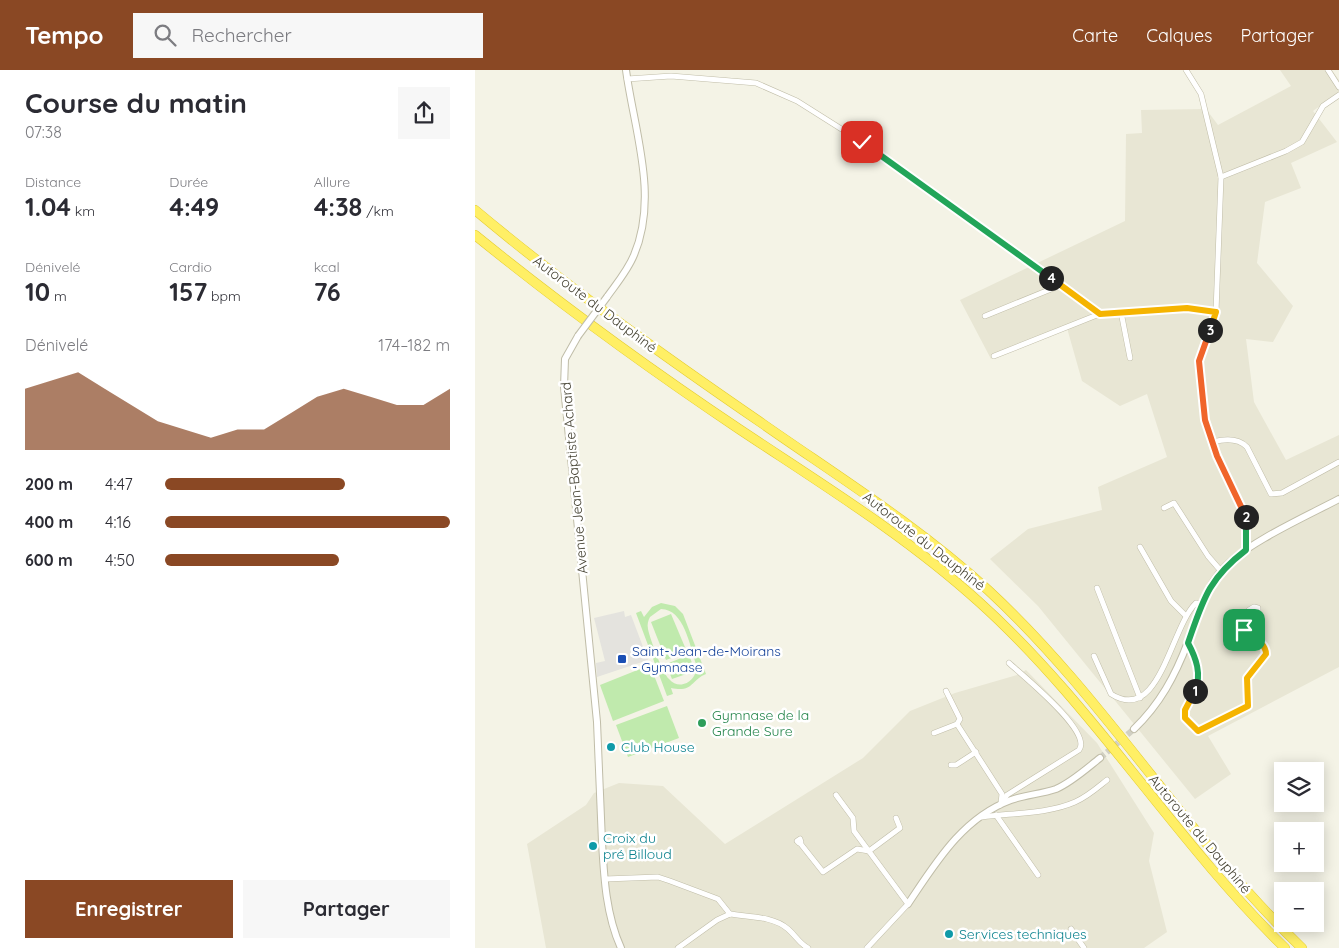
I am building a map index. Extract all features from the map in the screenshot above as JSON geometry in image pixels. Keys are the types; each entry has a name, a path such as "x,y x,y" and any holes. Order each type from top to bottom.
{"highway":[{"name":"Autoroute du Dauphiné","path":"475,210 623,326 902,521 973,577 1016,617 1067,672 1236,879 1302,948"},
{"name":"Autoroute du Dauphiné","path":"475,235 580,317 666,379 887,529 978,601 1055,680 1194,850 1246,909 1285,948"}],"street":[{"name":"Avenue Jean-Baptiste Achard","path":"621,948 613,925 605,879 597,722 564,378 565,359 578,336 623,275 635,253 644,209 645,178 626,70"},
{"path":"1186,70 1201,94 1221,177 1216,312 1199,361 1205,420 1213,442 1244,509 1246,519 1246,550"},
{"path":"1328,70 1339,87"},
{"path":"627,79 671,76 756,83 797,101 862,142 1100,314"},
{"path":"1221,177 1286,151 1302,142 1323,106 1339,95"},
{"path":"985,316 1061,285"},
{"path":"994,356 1065,326 1100,314 1187,308 1216,312"},
{"path":"1121,312 1130,358"},
{"path":"1213,442 1219,440 1241,442 1247,447 1271,494 1282,493 1339,462"},
{"path":"1135,729 1156,706 1167,690 1188,643 1202,604 1221,571 1246,550 1339,499"},
{"path":"1164,508 1174,503 1208,556 1221,571"},
{"path":"1140,547 1171,601 1186,616"},
{"path":"1097,588 1140,698"},
{"path":"1094,656 1111,694 1127,701 1140,698 1152,688 1178,629 1186,616 1196,603 1202,604"},
{"path":"1188,643 1194,654 1199,674 1197,688 1185,710 1185,718 1196,730 1200,731 1249,704 1247,678 1266,654 1266,650 1241,628 1241,622 1249,610 1254,607 1258,608 1258,616 1246,632"},
{"path":"1000,806 1007,795 1079,750 1082,744 1080,736 1067,718 1009,663"},
{"path":"934,733 957,724 960,719 946,691"},
{"path":"957,724 1002,794 1000,806"},
{"path":"951,765 956,765 975,752"},
{"path":"867,948 908,904 951,842 982,817 1000,806 1011,800 1056,788 1078,776 1099,758"},
{"path":"982,817 1048,810 1075,802 1107,780"},
{"path":"836,795 853,818 854,831 908,904"},
{"path":"996,815 1037,875"},
{"path":"800,843 823,872 857,849 869,851 900,828 896,818"},
{"path":"605,879 658,878 671,881 718,899 730,914"},
{"path":"677,948 717,920 730,914 774,921 788,929 799,942 808,948"},
{"path":"1071,929 1084,948"}],"shaded area":[{"path":"1280,70 1332,70 1339,80 1339,92 1313,111 1337,142 1291,163 1301,188 1265,202 1257,263 1293,306 1273,342 1246,339 1254,402 1286,460 1339,435 1339,667 1208,736 1231,774 1195,799 1038,606 990,559 1028,529 1102,510 1098,487 1167,457 1147,394 1120,406 1082,381 1067,328 991,359 960,300 1125,221 1126,134 1142,133 1141,110 1206,109 1218,125 1291,86"},
{"path":"624,611 625,617 631,615 648,660 597,677 596,663 605,661 594,618"},
{"path":"1026,670 1097,743 1154,833 1149,861 1167,932 1144,948 546,948 527,844 586,805 594,793 619,783 663,786 725,844 863,758 910,711 955,693 1017,675"}],"green space":[{"path":"661,603 675,606 683,614 706,674 684,689 671,688 673,694 667,696 636,613 641,611 644,617 652,607","holes":["661,609 669,611 681,622 696,664 695,675 683,684 673,683 666,675 648,629 650,617"]},
{"path":"671,614 687,652 666,660 651,622"},
{"path":"689,655 695,671 672,679 666,664"},
{"path":"650,665 664,701 613,721 600,685"},
{"path":"667,706 679,738 628,757 616,725"}],"tunnel":[{"path":"1100,758 1134,729"}],"place":[{"name":"Saint-Jean-de-Moirans - Gymnase","path":"622,659"},
{"name":"Gymnase de la Grande Sure","path":"702,723"},
{"name":"Club House","path":"611,747"},
{"name":"Croix du pré Billoud","path":"593,846"},
{"name":"Services techniques","path":"949,934"}],"route":[{"path":"862,142 1100,314 1187,308 1216,312 1199,361 1205,420 1217,456 1244,509 1246,519 1246,550 1226,565 1207,592 1188,643 1194,654 1199,674 1197,688 1185,710 1185,718 1198,731 1205,729 1249,704 1247,678 1266,654 1266,650 1264,645 1244,630"}]}
